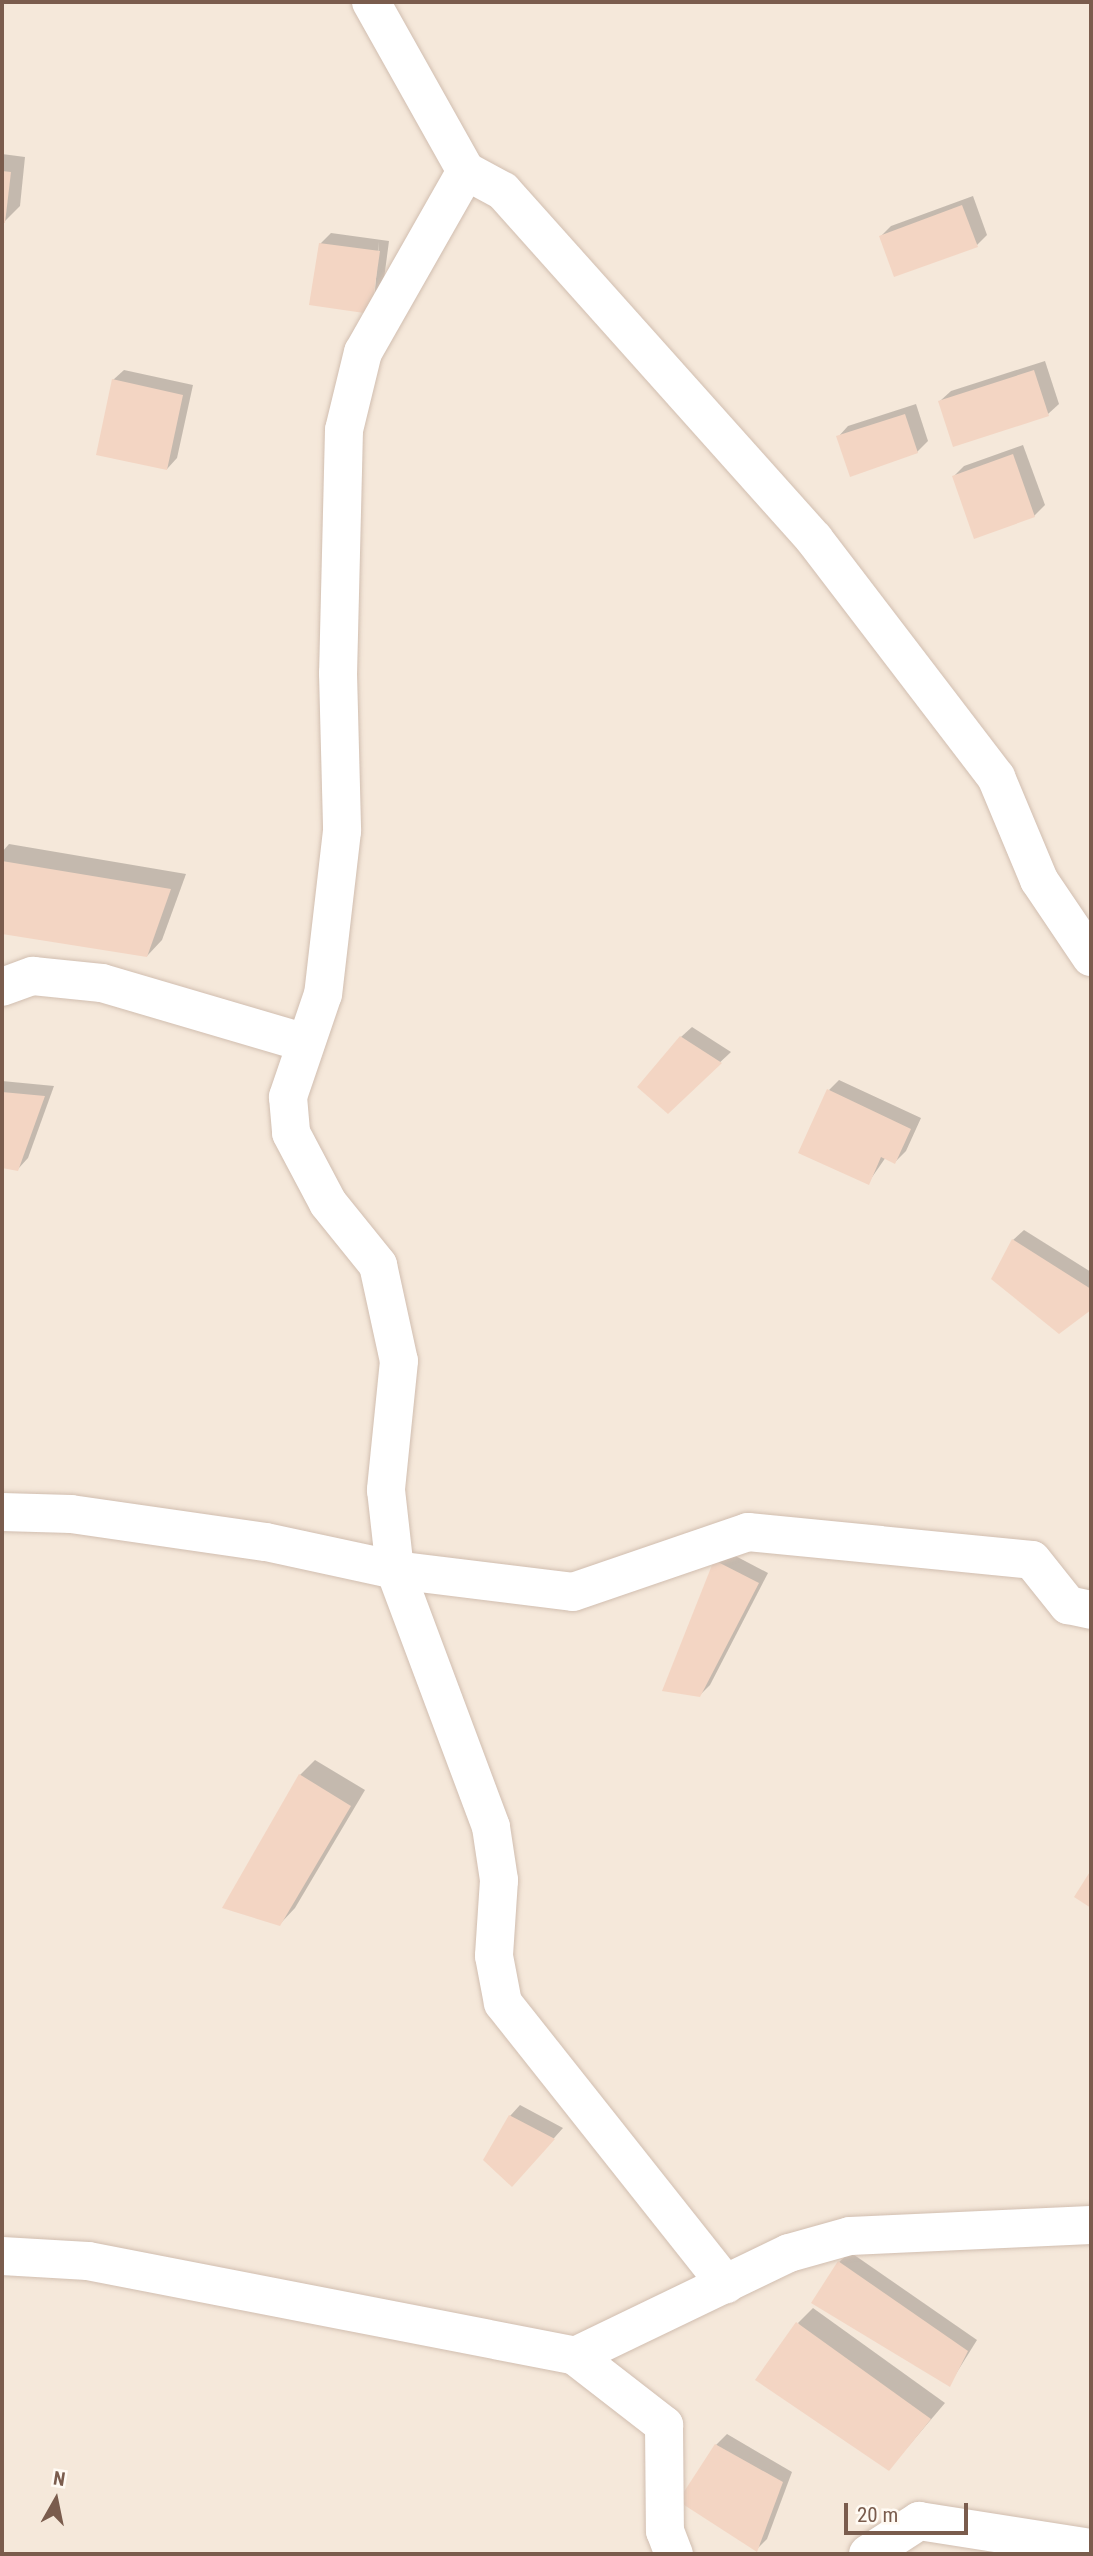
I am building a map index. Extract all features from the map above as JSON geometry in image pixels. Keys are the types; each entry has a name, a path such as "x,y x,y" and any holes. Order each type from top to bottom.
{"street":[{"path":"371,2 466,170 503,191 814,539 996,777 1039,880 1091,957"},
{"path":"466,170 363,352 344,430 338,673 342,831 323,994 303,1042 288,1097 291,1133 328,1203 378,1265 399,1361 386,1490 395,1570 491,1827 499,1880 494,1956 503,2003 726,2284"},
{"path":"2,987 33,975 102,983 303,1042"},
{"path":"2,1512 71,1514 253,1540 395,1570 573,1592 748,1532 1032,1560 1068,1605 1091,1610"},
{"path":"575,2356 789,2253 850,2236 1091,2225"},
{"path":"2,2256 88,2262 575,2356 664,2425 665,2531 674,2554"},
{"path":"868,2554 919,2521 1091,2548"}],"shaded area":[{"path":"2,2 1091,2 1091,2554 2,2554"}],"building":[{"path":"2,171 11,172 5,223 2,223"},
{"path":"962,205 978,247 894,277 879,236"},
{"path":"319,243 380,251 371,314 309,305"},
{"path":"1034,370 1049,416 953,447 938,401"},
{"path":"112,379 183,395 167,470 96,455"},
{"path":"905,414 918,453 850,477 836,436"},
{"path":"1013,454 1035,517 974,539 952,476"},
{"path":"2,861 171,889 147,957 2,934"},
{"path":"680,1036 722,1063 668,1114 637,1087"},
{"path":"827,1089 911,1129 895,1164 881,1157 869,1185 798,1153"},
{"path":"2,1092 45,1096 18,1171 2,1168"},
{"path":"1012,1239 1091,1289 1091,1310 1059,1334 991,1279"},
{"path":"714,1560 759,1583 700,1697 662,1691"},
{"path":"299,1774 351,1806 280,1926 222,1908"},
{"path":"1091,1870 1091,1908 1074,1897"},
{"path":"509,2115 555,2139 512,2187 483,2160"},
{"path":"838,2261 968,2351 950,2387 811,2303"},
{"path":"796,2322 931,2419 889,2471 755,2380"},
{"path":"715,2444 783,2482 757,2552 678,2501"}]}
